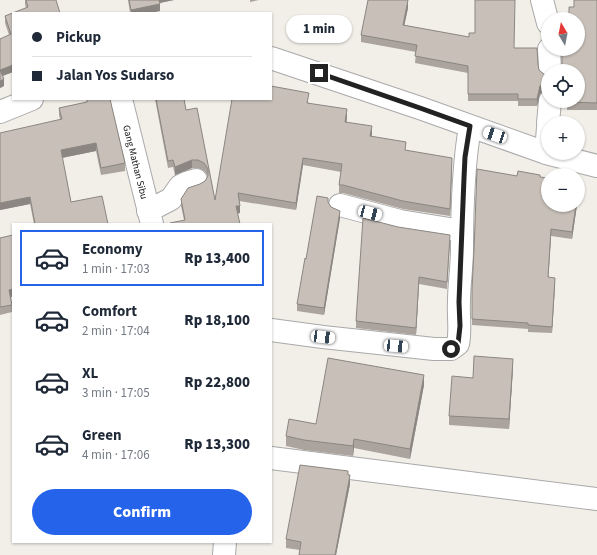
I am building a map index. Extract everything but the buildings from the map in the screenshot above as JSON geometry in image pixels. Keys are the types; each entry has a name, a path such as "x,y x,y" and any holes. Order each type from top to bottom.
{"street":[{"path":"542,0 545,12"},
{"path":"272,58 420,108 541,151"},
{"path":"0,112 30,100"},
{"name":"Gang Mathan Sibu","path":"120,100 150,217"},
{"path":"272,330 396,346 445,350 458,344 460,326 459,302 465,157 470,126"},
{"path":"573,160 597,166"},
{"path":"150,217 171,198 180,186 196,180"},
{"path":"340,205 400,221 462,232"},
{"path":"272,458 597,499"},
{"path":"224,555 225,543"}],"route":[{"path":"319,73 470,126 465,157 463,190 459,338 458,344 451,349"}]}
